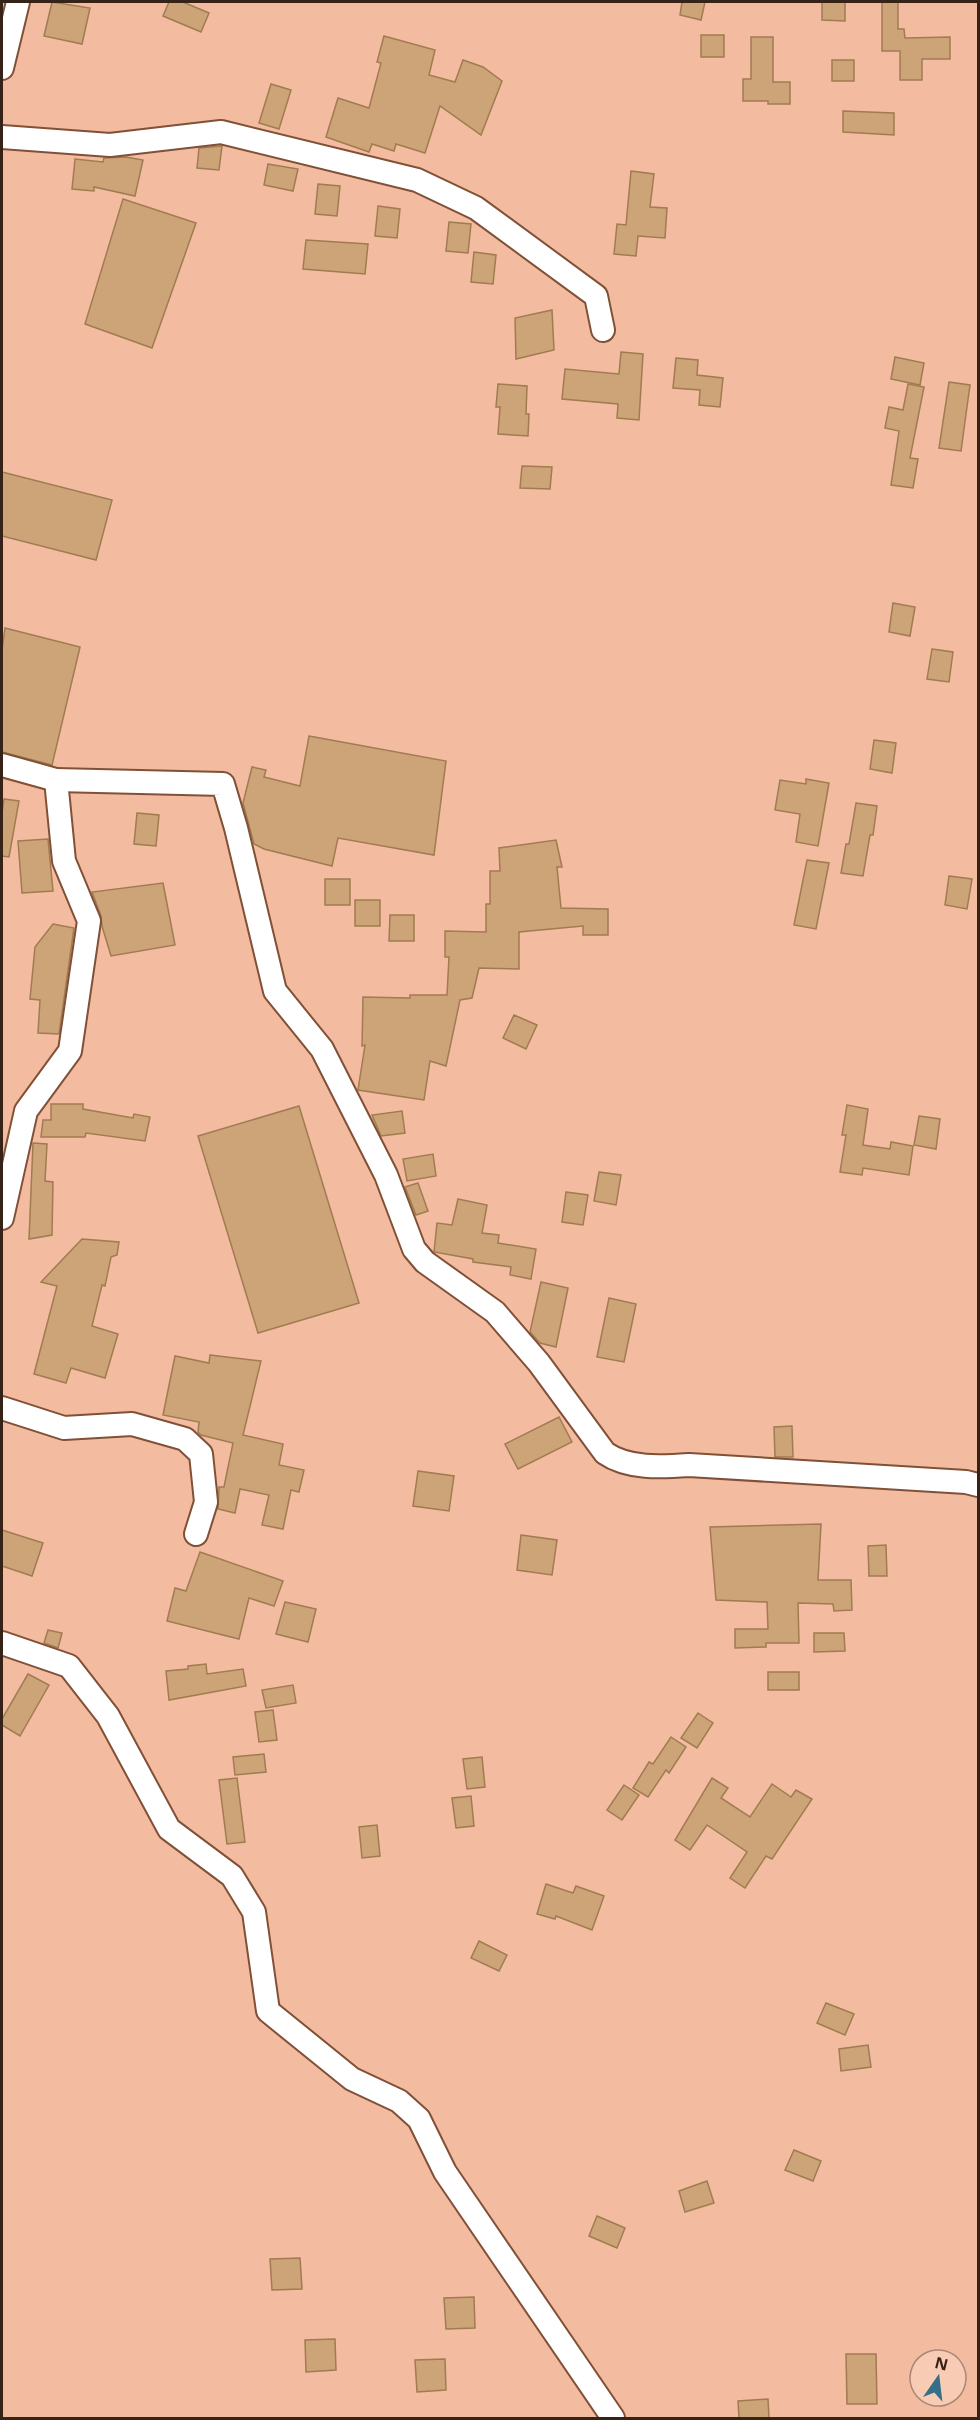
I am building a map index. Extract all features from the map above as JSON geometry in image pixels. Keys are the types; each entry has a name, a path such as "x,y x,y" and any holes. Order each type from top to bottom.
{"street":[{"path":"2,68 18,2"},
{"path":"2,137 110,145 221,132 417,180 476,208 596,296 603,330"},
{"path":"2,765 56,780 223,784 236,828 275,991 322,1049 386,1175 414,1249 425,1262 495,1312 539,1363 605,1453 615,1460 655,1467 700,1466 966,1482 978,1485"},
{"path":"2,1218 26,1111 70,1051 89,921 64,861 56,780"},
{"path":"2,1408 64,1428 132,1424 185,1439 201,1454 206,1502 196,1534"},
{"path":"2,1643 69,1666 108,1716 169,1829 232,1876 254,1912 268,2011 352,2079 399,2101 419,2119 445,2172 614,2418"}],"building":[{"path":"52,2 90,8 82,44 44,36"},
{"path":"169,2 183,2 209,13 201,32 163,16"},
{"path":"682,2 705,2 701,20 680,15"},
{"path":"822,2 845,2 845,21 822,20"},
{"path":"882,2 898,2 898,29 904,29 905,38 950,37 950,59 922,59 922,80 900,80 900,51 882,51"},
{"path":"701,35 724,35 724,57 701,57"},
{"path":"384,36 435,50 429,75 455,82 463,60 483,67 502,81 481,135 440,106 425,153 396,144 394,151 372,144 369,152 326,137 338,98 369,108 381,63 377,62"},
{"path":"751,37 773,37 773,82 790,82 790,104 743,101 743,79 751,79"},
{"path":"832,60 854,60 854,81 832,81"},
{"path":"271,84 291,90 279,129 259,123"},
{"path":"843,111 894,113 894,135 843,132"},
{"path":"222,146 219,170 197,168 199,148"},
{"path":"126,157 143,160 135,196 94,187 94,191 72,189 75,159 103,162 104,158"},
{"path":"268,164 298,169 293,191 264,185"},
{"path":"631,171 654,174 650,207 667,208 665,238 638,236 636,256 614,254 617,224 626,225"},
{"path":"318,184 340,186 337,216 315,214"},
{"path":"123,199 196,223 152,348 85,324"},
{"path":"378,206 400,209 397,238 375,236"},
{"path":"449,222 471,224 468,253 446,251"},
{"path":"306,240 368,244 365,274 303,269"},
{"path":"474,252 496,255 493,284 471,282"},
{"path":"552,310 554,350 516,359 515,318"},
{"path":"621,352 643,354 639,420 617,418 618,404 562,399 565,369 619,374"},
{"path":"895,357 924,363 920,385 891,379"},
{"path":"676,358 698,360 697,375 723,378 720,407 699,405 700,390 673,388"},
{"path":"949,382 970,385 961,451 939,448"},
{"path":"498,384 527,386 528,436 498,434 500,407 496,407"},
{"path":"908,384 924,387 910,458 918,459 913,488 891,485 899,431 885,428 889,407 903,410"},
{"path":"522,466 552,467 550,489 520,488"},
{"path":"2,472 112,500 96,560 2,536"},
{"path":"893,603 915,607 910,636 889,632"},
{"path":"5,628 80,647 52,765 2,752 2,650"},
{"path":"932,649 953,652 949,682 927,679"},
{"path":"309,736 446,761 434,855 338,838 332,866 264,849 254,844 243,803 252,767 266,770 264,777 300,786"},
{"path":"874,740 896,743 892,773 870,769"},
{"path":"806,779 829,783 818,846 796,842 800,814 775,810 780,780 806,784"},
{"path":"4,799 19,801 9,857 2,856"},
{"path":"856,803 877,806 863,876 841,873"},
{"path":"137,813 159,815 156,846 134,844"},
{"path":"48,839 53,891 22,893 18,841"},
{"path":"556,840 562,867 557,867 561,908 608,909 608,935 583,935 583,926 519,932 519,969 479,968 472,998 460,1000 446,1066 430,1061 424,1100 358,1090 365,1045 362,1046 363,997 410,998 410,995 447,995 449,957 445,957 445,931 486,932 486,904 490,904 490,871 500,871 499,848"},
{"path":"807,860 829,863 816,929 794,925"},
{"path":"949,876 972,879 967,909 945,905"},
{"path":"325,879 350,879 350,905 325,905"},
{"path":"163,883 175,945 111,956 92,892"},
{"path":"355,900 380,900 380,926 355,926"},
{"path":"390,915 414,915 414,941 389,941"},
{"path":"53,924 74,928 59,1034 38,1033 40,1000 30,999 35,947"},
{"path":"514,1015 537,1025 526,1049 503,1038"},
{"path":"51,1104 83,1104 83,1109 133,1118 134,1114 150,1117 145,1141 86,1133 85,1137 41,1137 43,1120 51,1120"},
{"path":"847,1105 868,1109 863,1145 890,1149 891,1142 913,1146 909,1175 863,1168 862,1175 840,1172 846,1135 842,1135"},
{"path":"299,1106 359,1303 258,1333 198,1136"},
{"path":"402,1111 405,1133 381,1136 372,1115"},
{"path":"919,1116 940,1119 936,1149 914,1145"},
{"path":"33,1143 47,1144 45,1181 53,1182 52,1235 29,1239"},
{"path":"433,1154 436,1176 407,1181 403,1159"},
{"path":"599,1172 621,1175 616,1205 594,1201"},
{"path":"418,1183 428,1211 416,1215 405,1187"},
{"path":"566,1192 588,1195 583,1225 562,1222"},
{"path":"458,1199 487,1205 482,1233 499,1235 498,1243 536,1249 531,1279 510,1275 511,1267 473,1262 473,1259 434,1252 437,1223 452,1225"},
{"path":"82,1239 119,1242 117,1255 111,1257 105,1286 102,1285 92,1326 118,1334 105,1378 71,1368 66,1383 34,1374 57,1286 41,1282"},
{"path":"541,1282 568,1288 556,1347 540,1343 530,1332"},
{"path":"609,1298 636,1304 624,1362 597,1357"},
{"path":"210,1355 261,1361 243,1435 283,1444 279,1465 304,1470 299,1492 291,1490 283,1529 262,1525 269,1495 240,1489 235,1513 218,1509 219,1487 224,1487 233,1443 201,1435 198,1432 199,1422 163,1415 175,1356 209,1363"},
{"path":"559,1417 572,1442 518,1469 505,1444"},
{"path":"792,1426 793,1457 775,1457 774,1427"},
{"path":"418,1471 454,1476 449,1511 413,1506"},
{"path":"821,1524 818,1580 851,1580 852,1610 834,1611 833,1604 798,1603 799,1643 766,1643 766,1647 735,1648 735,1629 768,1629 767,1602 716,1600 710,1527"},
{"path":"2,1530 43,1543 32,1576 2,1566"},
{"path":"521,1535 557,1540 552,1575 517,1570"},
{"path":"886,1545 887,1576 869,1576 868,1546"},
{"path":"200,1552 283,1581 274,1606 249,1598 239,1639 167,1621 175,1588 186,1591"},
{"path":"285,1602 316,1609 308,1642 276,1634"},
{"path":"48,1630 62,1633 58,1648 44,1643"},
{"path":"814,1633 844,1633 845,1651 814,1652"},
{"path":"206,1664 207,1674 243,1669 246,1686 169,1700 166,1671 188,1669 188,1666"},
{"path":"768,1672 799,1672 799,1690 768,1690"},
{"path":"28,1674 49,1685 20,1736 2,1725 2,1719"},
{"path":"293,1685 296,1703 266,1708 262,1690"},
{"path":"273,1710 277,1740 259,1742 255,1712"},
{"path":"698,1713 713,1723 697,1748 681,1738"},
{"path":"671,1737 686,1747 669,1773 666,1770 648,1797 633,1788 649,1762 653,1764"},
{"path":"264,1754 266,1772 235,1775 233,1757"},
{"path":"482,1757 485,1787 467,1789 463,1759"},
{"path":"237,1778 245,1842 227,1844 219,1780"},
{"path":"712,1778 728,1788 721,1798 750,1817 772,1784 791,1797 796,1790 812,1799 772,1859 766,1856 745,1888 730,1878 747,1852 707,1825 690,1850 675,1840"},
{"path":"624,1785 639,1795 622,1820 607,1810"},
{"path":"471,1796 474,1826 456,1828 452,1798"},
{"path":"377,1825 380,1856 362,1858 359,1827"},
{"path":"546,1884 573,1893 576,1886 604,1896 592,1930 556,1916 555,1919 537,1914"},
{"path":"479,1941 507,1955 499,1971 471,1958"},
{"path":"826,2003 854,2014 845,2035 817,2023"},
{"path":"868,2045 871,2067 841,2071 839,2049"},
{"path":"794,2150 821,2161 813,2181 785,2170"},
{"path":"707,2181 714,2203 685,2212 679,2191"},
{"path":"597,2216 625,2228 617,2248 589,2236"},
{"path":"300,2258 302,2289 272,2290 270,2259"},
{"path":"474,2297 475,2328 446,2329 444,2298"},
{"path":"335,2339 336,2370 306,2372 305,2340"},
{"path":"846,2354 876,2354 877,2404 847,2404"},
{"path":"445,2359 446,2390 417,2392 415,2360"},
{"path":"768,2399 769,2418 739,2418 738,2401"}]}
